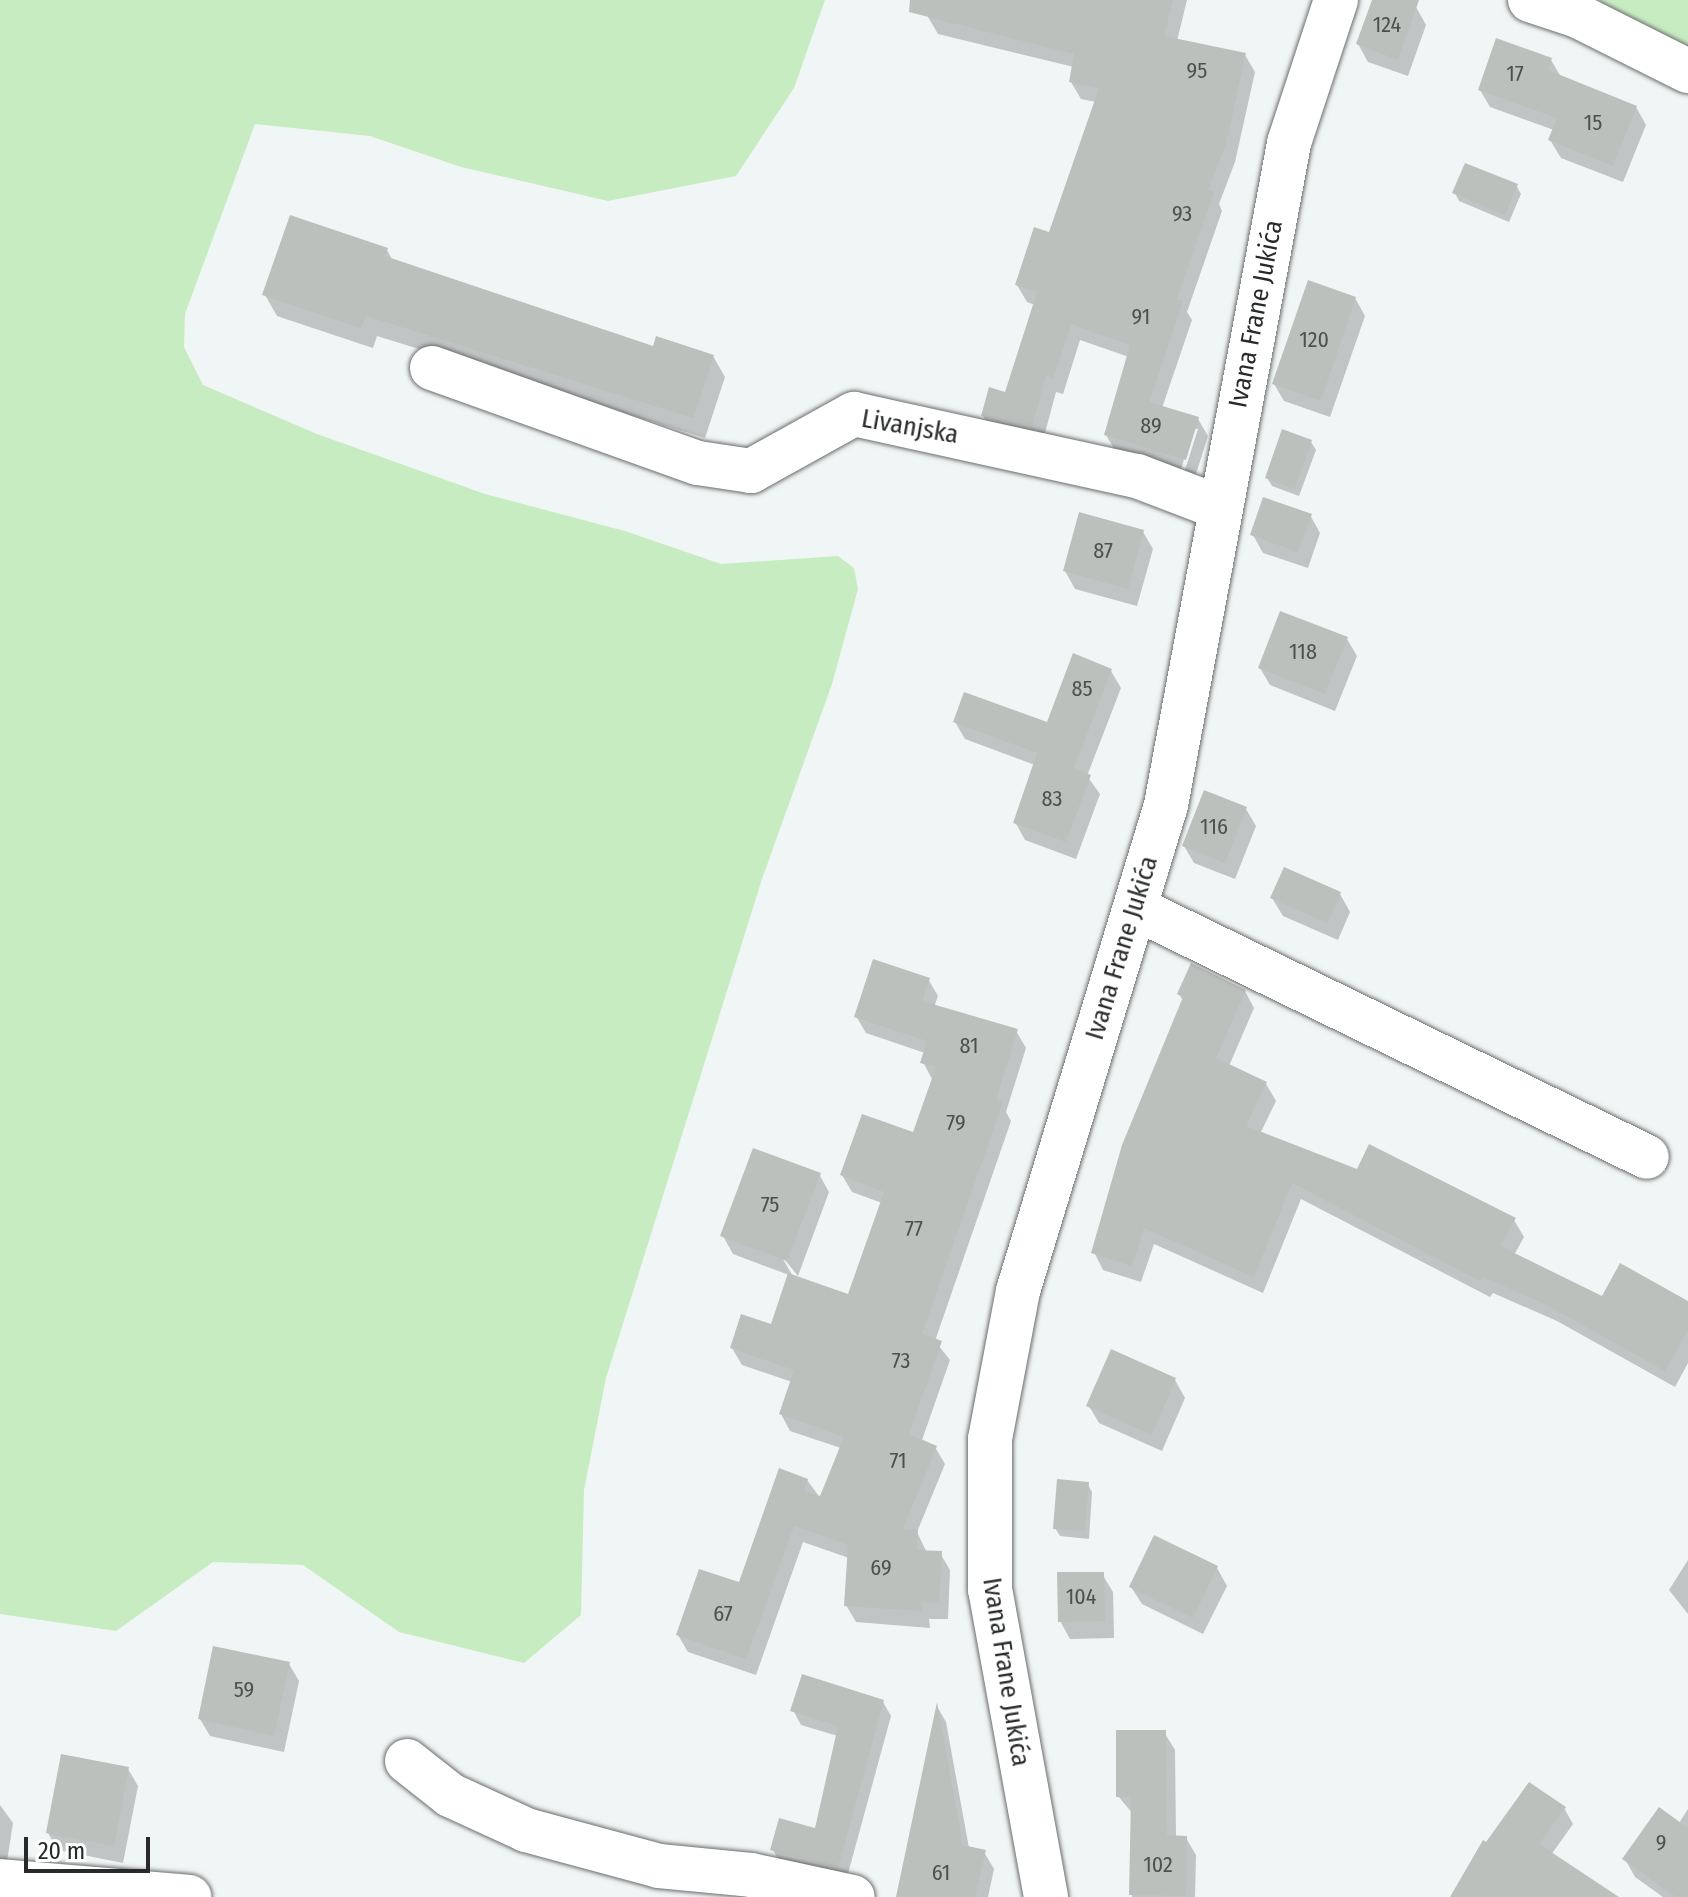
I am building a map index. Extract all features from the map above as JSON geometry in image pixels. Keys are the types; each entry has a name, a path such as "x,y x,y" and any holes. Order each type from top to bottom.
{"street":[{"name":"Ivana Frane Jukića","path":"1046,1897 990,1590 990,1439 1018,1291 1166,805 1218,507 1289,143 1336,0"},
{"path":"1530,0 1590,21 1688,71"},
{"name":"Livanjska","path":"432,368 698,463 751,471 854,414 1137,476 1218,507"},
{"path":"1135,908 1647,1157"},
{"path":"407,1761 450,1795 526,1830 646,1863 751,1875 853,1897"},
{"path":"0,1881 189,1897"}],"green space":[{"path":"0,0 825,0 794,88 736,176 608,201 461,167 370,136 255,124 185,314 184,347 203,385 317,434 485,494 625,531 721,564 838,556 854,568 858,589 832,684 762,879 606,1378 584,1490 581,1615 524,1663 399,1632 303,1565 213,1562 116,1631 0,1614"},
{"path":"1599,0 1688,0 1688,54 1615,15"}],"building":[{"path":"910,0 1173,0 1164,36 1246,53 1226,144 1208,190 1214,192 1177,299 1183,301 1149,402 1199,417 1186,460 1104,435 1130,345 1071,324 1053,378 1046,375 1032,427 981,416 989,387 1005,392 1037,292 1015,285 1034,227 1049,232 1099,88 1069,82 1074,54 909,12"},
{"path":"1372,0 1419,0 1398,60 1356,44"},
{"path":"1496,38 1552,58 1548,70 1637,106 1613,166 1548,140 1557,118 1478,90"},
{"path":"1465,163 1518,184 1505,215 1452,193"},
{"path":"290,215 388,248 385,256 653,346 656,336 714,355 693,418 366,316 361,328 262,295"},
{"path":"1308,280 1356,297 1321,401 1272,384"},
{"path":"1282,429 1312,440 1295,489 1265,478"},
{"path":"1263,497 1312,514 1298,552 1250,535"},
{"path":"1079,512 1144,530 1128,589 1063,571"},
{"path":"1280,611 1348,637 1325,694 1258,668"},
{"path":"1073,653 1112,669 1074,768 1091,775 1066,842 1013,823 1037,753 953,722 964,692 1047,722"},
{"path":"1204,790 1247,807 1225,863 1182,846"},
{"path":"1284,867 1341,892 1328,923 1270,898"},
{"path":"873,959 930,978 922,1001 1018,1029 996,1100 1003,1102 922,1334 942,1341 909,1434 937,1446 903,1529 918,1530 917,1550 942,1551 939,1603 920,1602 922,1611 844,1606 848,1545 794,1526 746,1659 676,1635 699,1569 739,1582 779,1468 808,1479 804,1491 820,1496 844,1437 779,1414 794,1370 730,1348 741,1314 771,1324 788,1273 848,1294 884,1192 840,1175 862,1114 913,1132 936,1067 920,1063 927,1041 854,1017"},
{"path":"1191,963 1246,990 1216,1058 1267,1082 1246,1126 1357,1169 1369,1144 1516,1218 1500,1246 1602,1296 1620,1263 1688,1301 1688,1330 1665,1371 1545,1304 1483,1277 1480,1281 1292,1183 1254,1277 1144,1228 1132,1266 1091,1253 1122,1145 1183,997 1177,994"},
{"path":"753,1148 821,1173 787,1261 720,1236"},
{"path":"1111,1349 1176,1378 1152,1435 1086,1406"},
{"path":"1057,1479 1089,1482 1085,1531 1053,1529"},
{"path":"1154,1535 1218,1566 1193,1618 1129,1587"},
{"path":"1057,1572 1104,1572 1105,1621 1058,1622"},
{"path":"213,1646 290,1662 274,1736 198,1719"},
{"path":"802,1674 884,1700 838,1868 770,1850 779,1818 815,1828 838,1726 790,1711"},
{"path":"937,1702 963,1845 986,1850 975,1897 896,1897"},
{"path":"1116,1730 1166,1730 1167,1835 1187,1836 1186,1896 1129,1895 1131,1797 1116,1797"},
{"path":"61,1754 129,1767 114,1846 46,1833"},
{"path":"1529,1782 1566,1807 1539,1844 1619,1897 1450,1897 1483,1840 1486,1842"},
{"path":"1659,1807 1688,1828 1688,1897 1676,1897 1622,1859"}]}
